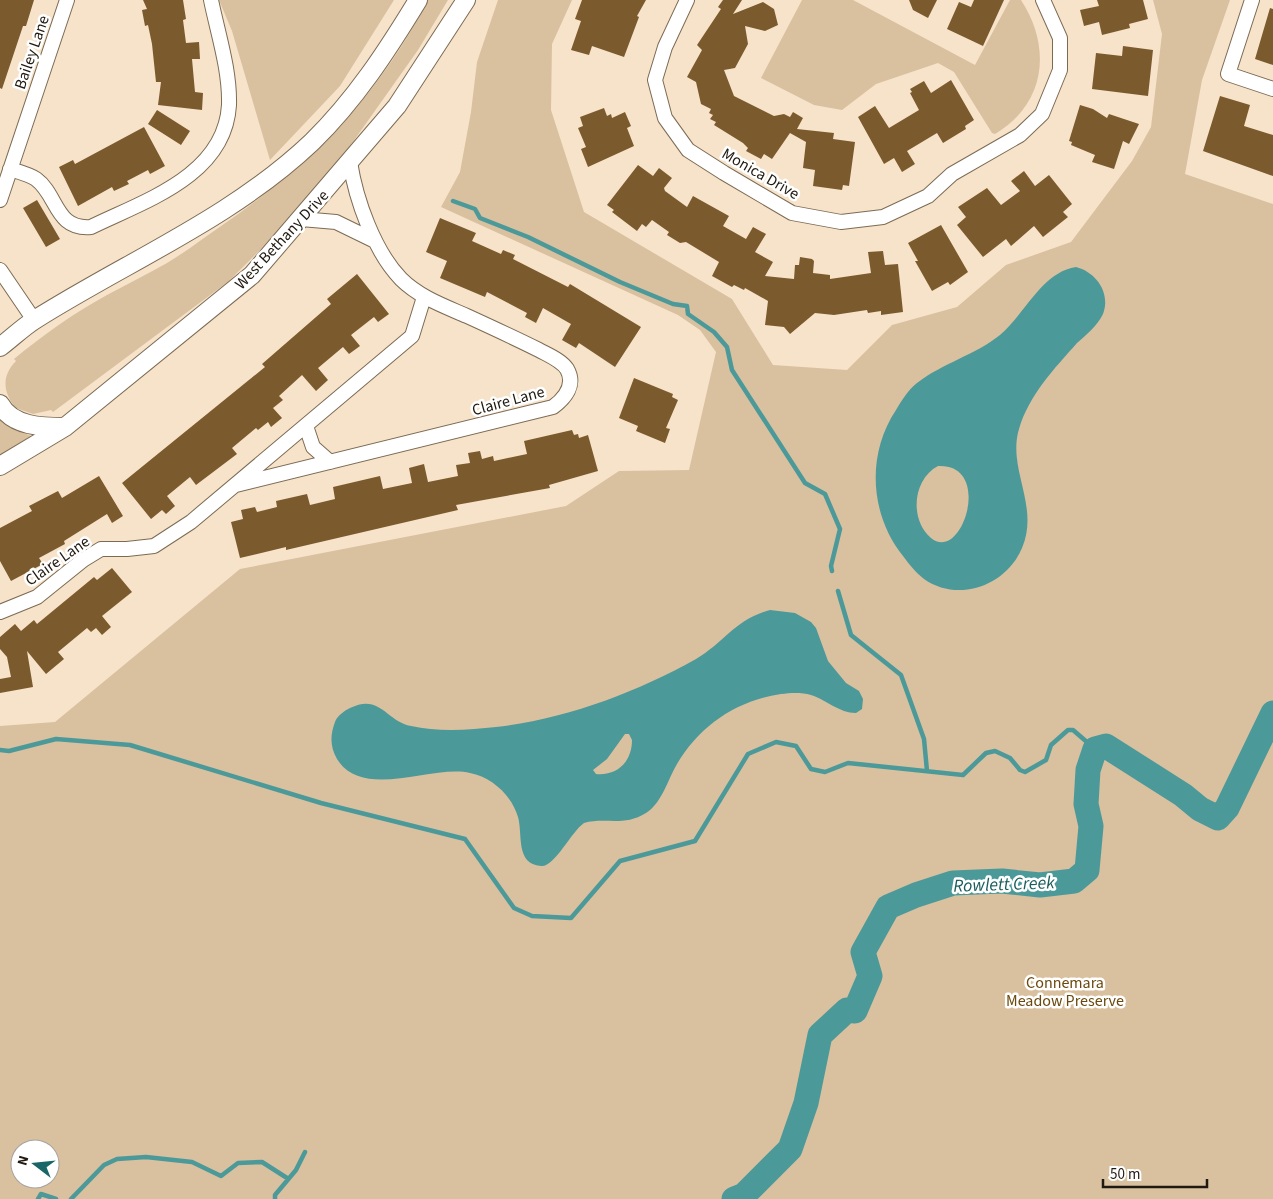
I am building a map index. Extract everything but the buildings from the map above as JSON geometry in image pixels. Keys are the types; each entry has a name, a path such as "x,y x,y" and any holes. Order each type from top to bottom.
{"main road":[{"path":"0,361 1,343 34,320 219,212 280,169 312,142 344,107 372,72 418,0"},
{"name":"West Bethany Drive","path":"0,466 65,427 252,275 397,106 466,0"},
{"path":"0,404 10,415 31,426 65,427"}],"street":[{"name":"Bailey Lane","path":"0,200 67,0"},
{"path":"10,169 37,180 69,224 80,228 91,227 191,174 210,156 217,143 228,106 225,68 211,0"},
{"name":"Monica Drive","path":"687,0 665,47 656,80 665,118 688,150 731,177 792,213 841,222 883,217 928,196 952,174 1020,135 1042,114 1060,70 1060,38 1043,0"},
{"path":"1252,0 1228,74 1273,88"},
{"name":"Claire Lane","path":"236,485 553,407 566,398 571,381 567,369 558,361 513,336 424,297 401,278 375,241 356,195 350,162"},
{"name":"Claire Lane","path":"302,219 336,222 375,241"},
{"path":"0,270 34,320"},
{"name":"Claire Lane","path":"0,612 37,597 83,560 102,548 127,549 154,546 191,522 412,336 424,297"},
{"path":"306,426 313,447 330,462"}],"green space":[{"path":"219,0 394,0 340,86 270,160 232,31"},
{"path":"428,0 448,0 418,50 350,146 319,185 229,281 53,412 51,410 33,414 16,408 6,390 6,379 16,361 14,359 47,333 83,309 182,254 287,176 341,125 365,98 387,68"},
{"name":"Connemara Meadow Preserve","path":"498,0 572,0 552,44 551,110 584,212 732,299 773,365 847,370 892,325 957,307 1006,265 1071,242 1132,161 1151,127 1162,34 1153,0 1230,0 1202,80 1185,174 1273,204 1273,1199 0,1199 0,726 55,722 240,569 566,506 619,471 689,470 716,352 700,330 678,315 441,207 460,172 471,112 477,62"},
{"path":"802,0 853,0 975,65 1010,0 1021,0 1031,18 1040,55 1039,73 1034,91 1025,107 1012,122 995,134 992,133 954,72 938,63 876,84 842,110 814,105 761,78"},
{"path":"0,420 12,428 31,436 0,455"}],"water":[{"path":"1076,267 1090,274 1100,284 1105,298 1105,306 1103,314 1092,330 1077,343 1043,383 1023,417 1016,444 1027,517 1027,532 1022,548 1015,561 1005,572 993,581 980,587 966,590 951,590 937,586 918,574 903,556 892,540 878,504 876,465 886,428 903,399 914,386 937,370 980,348 1000,335 1044,285 1064,270","holes":["938,466 955,469 965,480 969,494 967,511 962,526 953,537 942,542 931,538 924,530 919,521 917,500 923,480 930,472"]},
{"path":"770,610 795,613 811,622 816,628 828,661 846,683 859,691 863,699 862,709 856,713 844,711 803,693 781,694 749,702 721,717 696,738 677,764 652,809 630,820 584,823 557,856 546,865 533,864 527,860 522,847 518,817 515,809 506,795 486,779 470,773 455,772 381,780 364,778 349,771 337,759 333,750 332,736 336,720 345,711 360,704 376,706 402,723 411,726 442,730 465,730 548,718 599,703 649,683 696,659 738,626 758,614","holes":["625,734 629,734 632,740 631,748 622,766 611,772 596,774 593,770 607,759"]}],"waterway":[{"path":"453,201 475,209 480,218 528,237 620,282 673,304 687,306 688,314 714,332 727,347 732,370 805,483 825,494 840,529 831,566 832,571"},
{"path":"838,591 851,635 901,675 924,739 927,771"},
{"name":"Rowlett Creek","path":"734,1199 744,1195 790,1149 806,1103 820,1035 847,1010 855,1011 870,976 863,952 888,907 916,895 953,883 1002,881 1040,885 1074,881 1087,870 1091,826 1086,804 1088,770 1095,749 1106,746 1183,795 1200,809 1218,818 1227,808 1273,713"},
{"path":"0,750 9,751 56,739 130,745 321,803 465,839 514,908 532,916 571,918 620,861 695,841 748,754 776,742 796,746 811,769 825,772 848,763 963,775 986,753 995,751 1010,758 1020,770 1025,772 1046,760 1051,745 1068,730 1073,730 1095,749"},
{"path":"275,1199 275,1195 296,1170 305,1152"},
{"path":"71,1199 104,1165 117,1159 146,1157 192,1162 221,1176 238,1163 262,1162 287,1178"},
{"path":"38,1199 41,1194 56,1199"}]}
